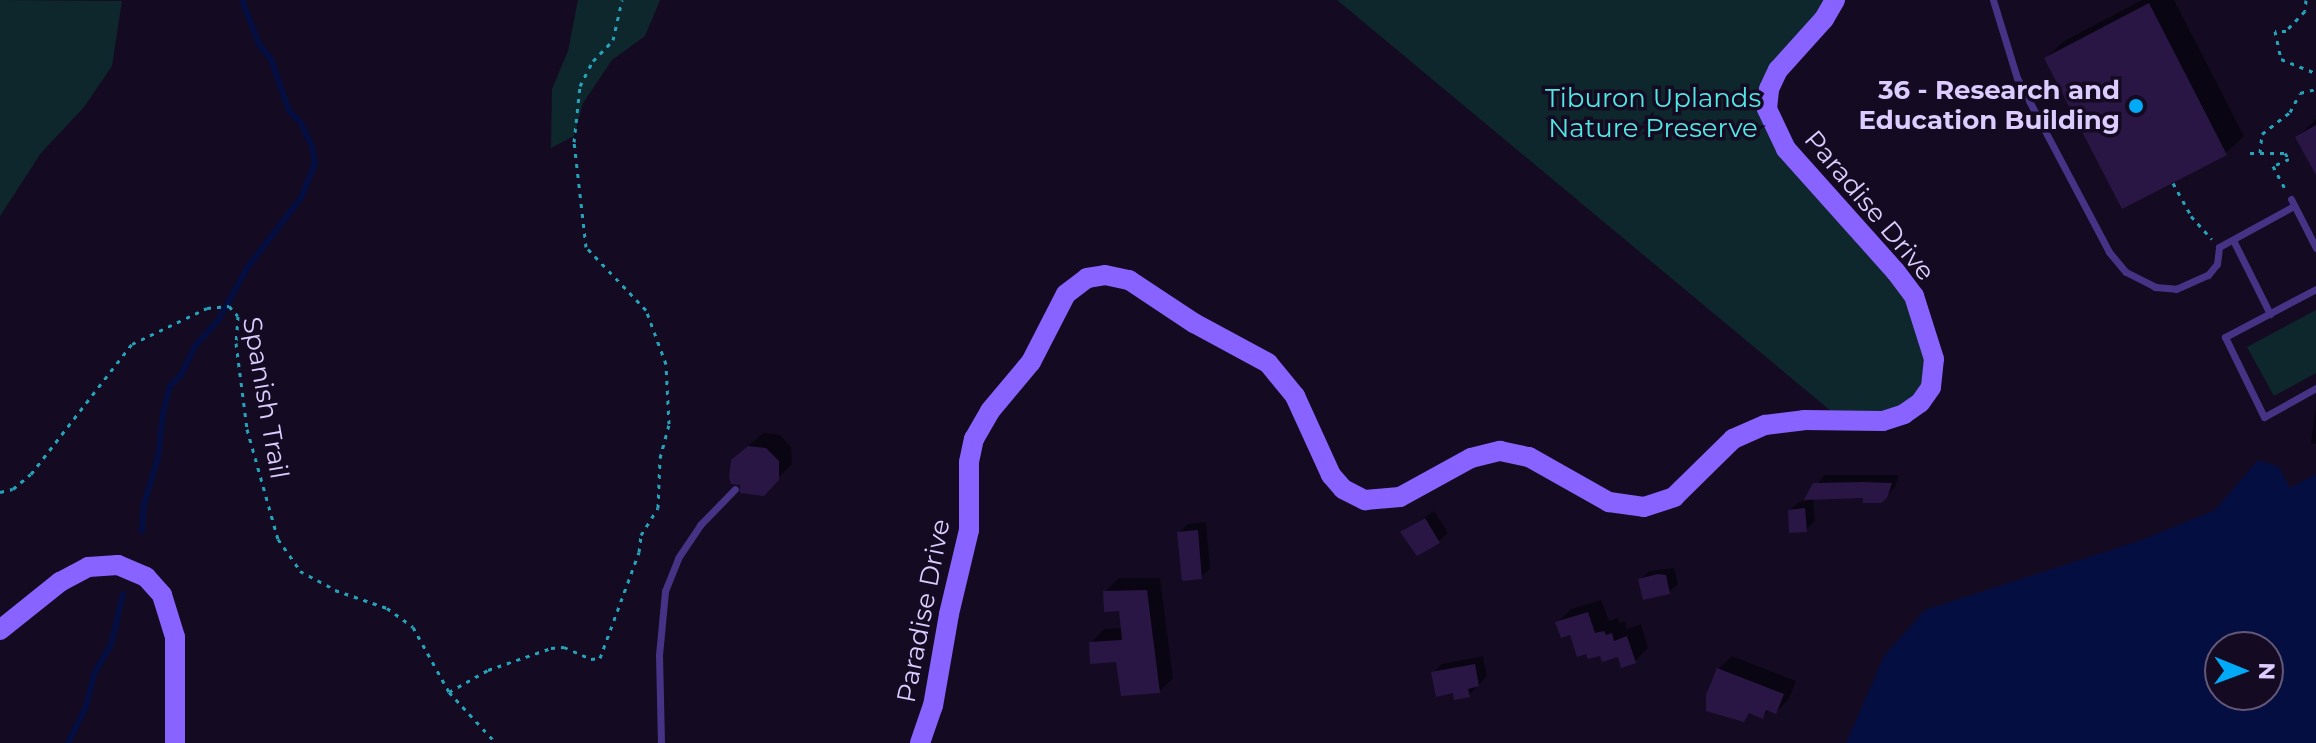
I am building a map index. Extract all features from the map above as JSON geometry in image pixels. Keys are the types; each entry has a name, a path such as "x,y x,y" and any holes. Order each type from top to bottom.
{"street":[{"name":"Paradise Drive","path":"920,743 933,706 949,614 969,530 969,462 974,439 990,411 1031,362 1066,294 1087,278 1105,275 1129,280 1194,323 1268,363 1295,396 1331,475 1349,493 1365,500 1400,497 1471,458 1500,451 1529,457 1609,502 1644,507 1674,497 1733,439 1765,425 1804,420 1883,421 1904,414 1920,403 1931,387 1934,359 1925,321 1914,296 1786,149 1767,109 1769,89 1778,70 1824,19 1835,0"},
{"path":"0,630 60,582 88,567 118,565 146,577 162,595 175,637 175,743"}],"lane":[{"path":"1993,0 2017,78 2109,252 2126,272 2155,287 2176,289 2208,275 2217,264 2219,247 2293,203 2316,248"},
{"path":"2233,240 2270,314"},
{"path":"2316,289 2225,337 2264,417 2316,388"},
{"path":"661,743 659,655 665,591 678,558 700,525 735,489"}],"path":[{"path":"449,692 488,670 551,648 564,647 591,659 600,658 639,552 641,535 658,508 660,458 669,424 666,364 646,310 586,247 574,142 580,86 593,61 613,40 622,0"},
{"path":"2306,0 2305,11 2286,31 2275,31 2281,59 2316,73"},
{"path":"2260,153 2262,134 2290,112 2300,93 2316,89"},
{"path":"2250,153 2285,153 2289,159 2273,166 2293,203"},
{"path":"2173,183 2191,216 2219,247"},
{"name":"Spanish Trail","path":"0,492 13,489 31,474 132,344 207,308 229,306 238,316 236,343 247,429 278,539 300,571 335,590 387,608 413,627 449,692 496,743"}],"green space":[{"path":"0,0 122,1 112,66 84,107 41,153 0,216"},
{"path":"578,0 660,0 645,36 612,60 583,103 574,136 551,148 552,89 568,51"},
{"name":"Tiburon Uplands Nature Preserve","path":"1337,0 1835,0 1795,49 1767,109 1886,260 1929,334 1920,403 1843,421"},
{"path":"2316,310 2316,373 2274,396 2247,347"}],"shaded area":[{"path":"2258,460 2279,467 2290,488 2316,474 2316,743 1846,743 1884,656 1925,610 2139,541 2215,510"}],"building":[{"name":"36 - Research and Education Building","path":"2149,3 2227,155 2122,209 2044,58"},
{"path":"2316,125 2316,175 2295,137"},
{"path":"748,446 766,448 779,461 779,480 764,496 740,493 740,485 731,484 729,478 731,460"},
{"path":"1813,483 1892,483 1887,498 1881,503 1863,503 1863,498 1804,500"},
{"path":"1805,508 1807,532 1789,533 1788,510"},
{"path":"1425,518 1440,543 1417,556 1400,532"},
{"path":"1198,530 1202,579 1182,581 1177,532"},
{"path":"1666,575 1670,594 1643,600 1638,579"},
{"path":"1147,590 1160,693 1121,696 1116,662 1090,664 1089,642 1122,640 1119,611 1104,612 1103,591"},
{"path":"1588,612 1595,633 1612,633 1614,641 1627,636 1636,663 1621,668 1618,657 1602,662 1600,656 1588,659 1586,654 1577,657 1570,635 1561,638 1555,622"},
{"path":"1475,664 1479,686 1468,689 1470,697 1454,700 1453,693 1436,697 1431,672"},
{"path":"1717,668 1784,694 1776,714 1766,710 1763,719 1749,713 1744,722 1706,711 1706,695"}],"waterway":[{"path":"142,531 144,504 158,458 170,386 181,375 195,346 219,319 247,268 301,198 315,164 312,146 301,123 289,111 271,59 259,44 242,0"},
{"path":"68,743 86,707 94,674 111,645 123,594"}],"place":[{"name":"36 - Research and Education Building","path":"2136,106"}]}
